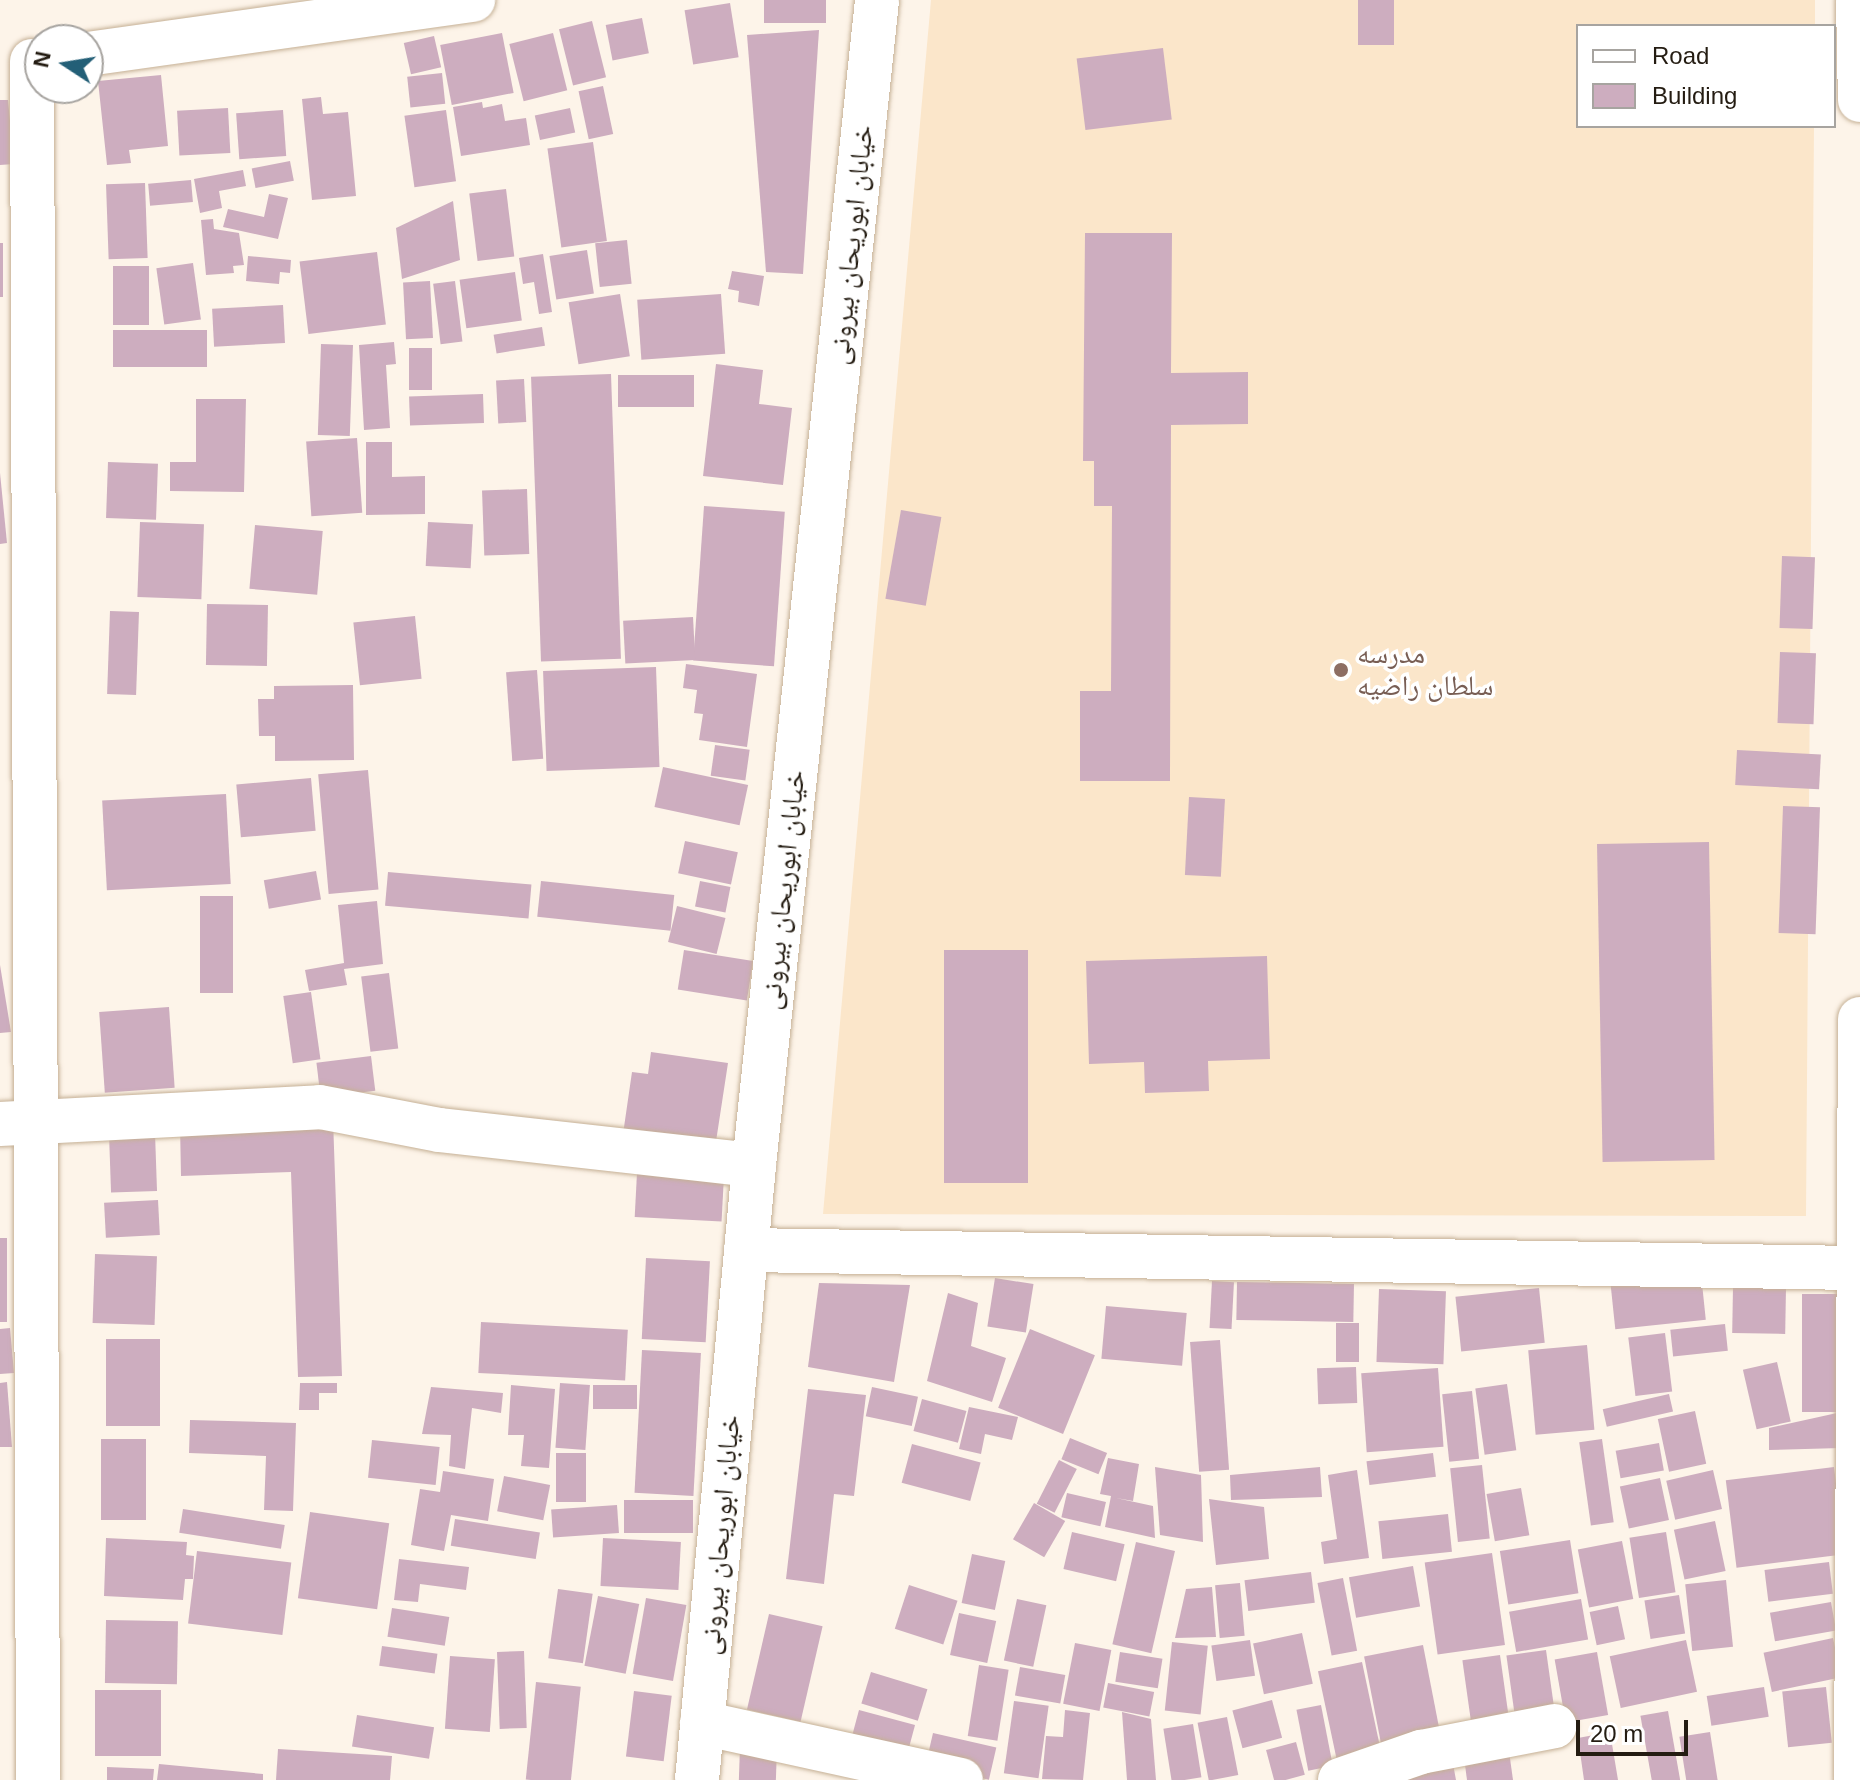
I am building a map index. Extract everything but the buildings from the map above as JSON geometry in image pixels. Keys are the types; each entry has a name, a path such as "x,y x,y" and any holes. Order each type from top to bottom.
{"street":[{"path":"104,52 473,0"},
{"name":"خیابان ابوریحان بیرونی","path":"697,1780 754,1165 877,0"},
{"path":"1858,0 1860,100"},
{"path":"24,62 18,1122 38,1780"},
{"path":"1856,1780 1860,1019"},
{"path":"18,1122 320,1107 440,1130 754,1165"},
{"path":"746,1250 1859,1268"},
{"path":"702,1723 961,1780"},
{"path":"1340,1780 1421,1752 1555,1726"}],"shaded area":[{"name":"مدرسه سلطان راضیه","path":"931,0 1815,0 1815,24 1576,24 1576,128 1814,128 1806,1216 823,1214"}],"place":[{"name":"مدرسه سلطان راضیه","path":"1341,670"}]}
